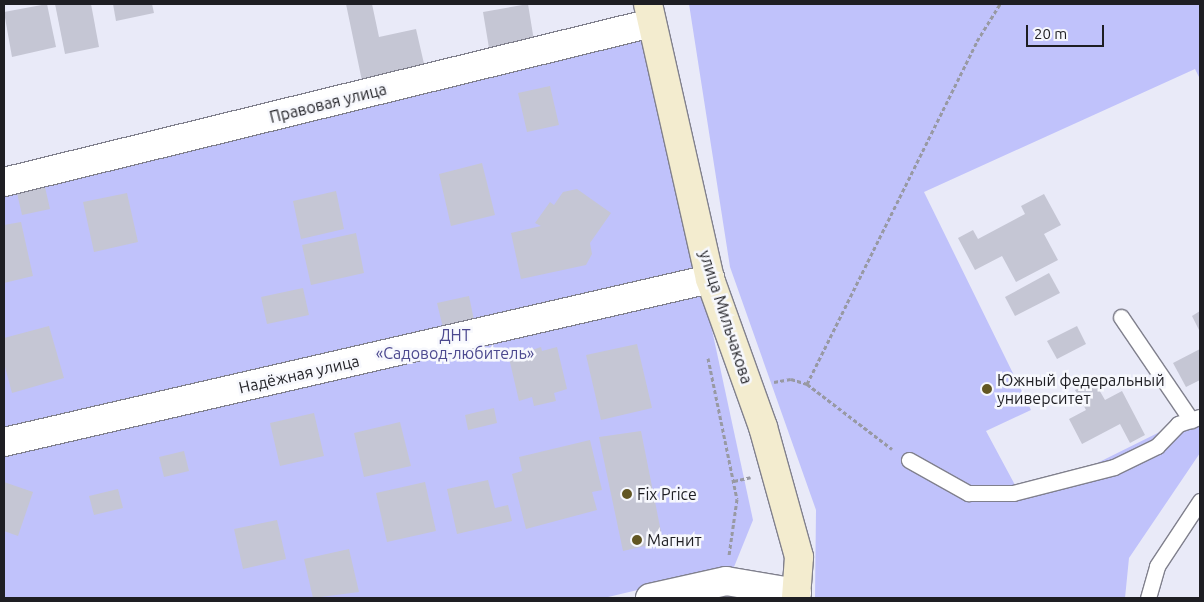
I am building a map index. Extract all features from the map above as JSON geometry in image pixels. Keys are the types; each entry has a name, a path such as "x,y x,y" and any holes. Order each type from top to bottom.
{"street":[{"name":"Правовая улица","path":"4,182 650,14"},
{"name":"улица Мильчакова","path":"650,14 710,279 776,470 799,557 796,595"},
{"name":"Надёжная улица","path":"4,442 710,279"},
{"path":"650,598 726,581 796,595"}],"lane":[{"path":"910,460 968,494 1013,493 1114,467 1156,446 1178,424 1196,418 1121,317"},
{"path":"1148,598 1157,566 1200,501"}],"path":[{"path":"807,384 977,41 1000,4"},
{"path":"705,348 737,498 726,581"},
{"path":"767,383 791,379 807,384 910,460"}],"green space":[{"name":"Южный федеральный университет","path":"689,4 1200,4 1200,79 1195,69 924,192 1031,410 986,431 1015,485 1067,478 1200,412 1200,453 1129,558 1125,598 815,598 816,510 730,267"},
{"name":"ДНТ «Садовод-любитель»","path":"649,38 753,520 734,567 604,598 4,598 4,190"}],"building":[{"path":"47,4 56,47 12,57 4,12"},
{"path":"55,4 91,4 99,47 65,54"},
{"path":"113,4 152,4 154,13 116,21"},
{"path":"346,4 372,4 379,37 416,29 425,68 362,81"},
{"path":"528,4 535,47 490,54 483,12"},
{"path":"550,86 559,125 527,132 518,93"},
{"path":"482,163 495,215 451,226 439,174"},
{"path":"45,187 50,209 22,215 17,193"},
{"path":"577,189 611,213 590,243 592,254 586,265 521,279 511,233 541,226 535,223 550,202 554,205 563,192"},
{"path":"336,191 344,229 301,239 293,201"},
{"path":"127,193 138,242 94,252 83,202"},
{"path":"1044,194 1061,225 1044,234 1058,260 1016,282 1002,256 975,270 958,238 973,230 978,239 1025,214 1021,206"},
{"path":"21,222 33,276 4,283 4,225"},
{"path":"356,233 364,273 311,285 302,245"},
{"path":"1049,273 1060,293 1015,316 1005,297"},
{"path":"303,288 309,315 267,324 261,297"},
{"path":"469,296 475,325 444,332 437,303"},
{"path":"1200,311 1200,332 1192,316"},
{"path":"49,326 64,378 12,393 4,363 4,338"},
{"path":"1077,326 1086,344 1057,359 1047,341"},
{"path":"637,344 652,408 601,420 586,355"},
{"path":"541,347 542,351 557,347 567,389 554,393 556,401 534,406 532,397 519,401 509,358"},
{"path":"1200,349 1200,380 1186,387 1173,363"},
{"path":"1094,381 1105,400 1122,391 1145,435 1130,443 1120,424 1082,444 1069,419 1086,410 1075,390"},
{"path":"494,408 497,423 468,430 465,415"},
{"path":"314,413 324,456 280,466 270,423"},
{"path":"400,422 411,466 364,477 354,433"},
{"path":"641,431 663,542 623,551 599,437"},
{"path":"590,440 602,490 592,492 597,510 526,529 512,474 522,471 519,457"},
{"path":"184,451 189,471 164,477 159,457"},
{"path":"488,480 495,508 508,505 512,521 457,534 447,489"},
{"path":"4,482 33,492 18,536 4,531"},
{"path":"425,482 436,531 387,542 376,493"},
{"path":"118,489 123,508 94,515 89,496"},
{"path":"277,520 286,559 243,569 234,529"},
{"path":"349,549 359,592 313,598 304,559"}],"place":[{"name":"Южный федеральный университет","path":"987,389"},
{"name":"Fix Price","path":"627,494"},
{"name":"Магнит","path":"637,540"}]}
